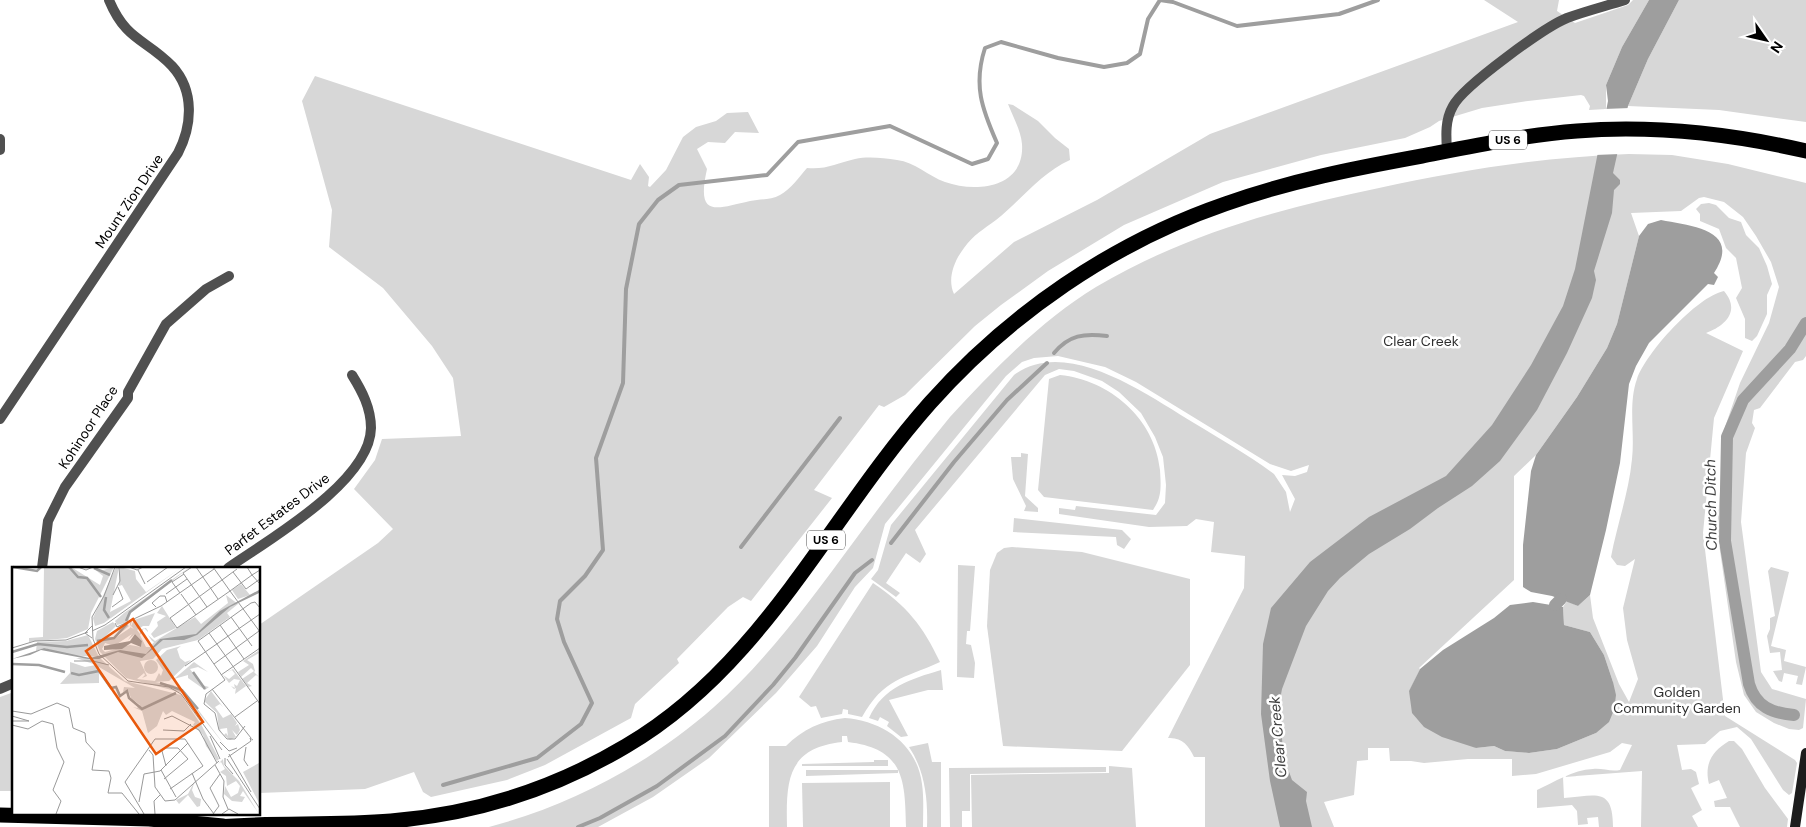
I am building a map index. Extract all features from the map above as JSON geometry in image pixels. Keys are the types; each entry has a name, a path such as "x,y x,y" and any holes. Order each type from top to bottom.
{"highway":[{"name":"US 6","path":"0,814 148,819 219,827 378,822 451,814 494,804 539,789 615,753 676,712 734,659 775,609 917,419 965,367 1037,305 1116,254 1174,224 1220,205 1301,181 1447,151 1569,132 1620,129 1669,130 1806,151"}],"street":[{"name":"Mount Zion Drive","path":"0,419 178,153 188,130 189,107 183,82 173,67 135,39 124,27 109,0"},
{"path":"1447,151 1446,129 1448,116 1466,89 1517,50 1565,19 1625,0"},
{"path":"0,139 0,150"},
{"name":"Kohinoor Place","path":"42,567 48,521 65,487 128,398 128,392 166,324 206,289 230,276"},
{"name":"Parfet Estates Drive","path":"229,567 323,500 352,473 366,451 371,429 368,404 352,375"},
{"path":"1795,827 1806,753"}],"green space":[{"path":"1484,0 1559,0 1557,11 1575,23 1628,5 1633,0 1649,0 1622,47 1606,85 1606,109 1589,110 1590,106 1584,96 1581,95 1482,108 1439,121 1405,138 1321,155 1223,182 1124,225 1048,271 975,326 905,395 884,407 879,405 814,490 832,498 751,601 743,597 728,607 677,659 679,663 635,704 631,718 545,765 507,780 431,797 423,792 414,772 365,789 260,793 260,624 378,543 393,529 354,489 375,460 382,439 461,436 453,378 432,346 383,288 329,247 332,210 302,101 315,76 631,180 640,164 649,177 648,186 650,187 666,170 683,137 696,127 716,121 727,113 748,112 759,133 735,132 725,143 708,142 697,149 707,169 704,196 707,203 718,207 777,197 788,190 807,168 826,167 865,158 904,161 945,182 957,185 971,187 996,184 1016,170 1021,159 1021,139 1008,104 1013,105 1038,121 1069,149 1070,160 1040,180 996,220 967,243 957,259 951,276 954,294 1014,242 1097,200 1210,134 1518,22"},
{"path":"1679,0 1806,0 1806,122 1719,110 1628,106 1648,59"},
{"name":"Golden Community Garden","path":"1629,154 1672,155 1728,164 1806,183 1806,356 1803,360 1795,362 1760,408 1754,410 1752,423 1755,428 1746,453 1741,522 1761,672 1772,689 1806,699 1803,728 1799,730 1789,729 1774,723 1756,712 1744,695 1736,662 1717,530 1725,427 1740,383 1769,323 1779,287 1771,262 1743,217 1724,202 1704,197 1699,198 1681,211 1631,213 1639,236 1617,324 1607,348 1577,397 1536,455 1514,476 1514,580 1419,668 1409,692 1476,748 1494,746 1505,751 1529,753 1557,749 1596,733 1613,682 1604,655 1590,632 1564,625 1563,607 1567,601 1578,606 1590,595 1593,618 1619,684 1629,702 1638,679 1627,640 1623,608 1635,559 1625,566 1617,565 1611,557 1630,471 1633,449 1632,408 1634,389 1642,368 1661,341 1700,304 1713,295 1724,291 1729,298 1731,311 1725,322 1706,333 1743,351 1714,418 1703,533 1725,716 1795,760 1797,763 1792,793 1789,795 1783,790 1751,739 1737,727 1720,731 1705,744 1677,745 1682,770 1691,769 1696,772 1699,784 1691,788 1702,810 1692,816 1698,827 1641,827 1642,771 1564,777 1585,770 1620,770 1632,745 1622,743 1610,752 1536,774 1512,776 1512,759 1468,759 1424,763 1390,761 1389,748 1368,748 1368,760 1357,761 1354,795 1324,802 1334,827 1205,827 1205,757 1194,757 1184,743 1177,739 1168,738 1244,588 1245,556 1211,552 1214,522 1196,519 1187,526 1149,527 1059,514 1059,508 1075,510 1076,506 1156,515 1165,503 1166,485 1163,457 1155,437 1141,413 1119,392 1102,381 1074,371 1059,369 1045,375 915,530 926,554 920,563 906,553 886,583 900,593 896,597 871,579 878,570 891,525 1014,375 1035,365 1058,362 1082,366 1106,374 1154,398 1274,474 1286,492 1290,512 1295,499 1282,475 1295,476 1307,472 1309,465 1291,471 1270,464 1136,382 1105,367 1058,356 1034,358 1022,362 1006,376 885,524 873,568 855,587 817,646 776,693 709,758 653,797 598,827 489,827 550,807 608,780 663,747 714,707 753,668 789,627 914,462 966,400 1001,364 1057,314 1096,287 1130,268 1198,238 1305,205 1441,176 1534,161"},
{"path":"1709,203 1716,205 1729,218 1741,222 1746,235 1759,248 1767,266 1772,284 1767,295 1767,314 1757,336 1752,341 1745,338 1745,319 1736,298 1742,288 1736,258 1726,248 1719,229 1700,221 1700,214 1696,209 1701,204"},
{"path":"1060,375 1078,378 1096,385 1127,405 1139,419 1149,434 1156,451 1160,470 1160,492 1153,510 1044,497 1038,490 1049,379"},
{"path":"1021,453 1028,454 1025,496 1038,508 1038,512 1024,511 1026,506 1013,479 1011,457 1021,457"},
{"path":"1014,518 1122,530 1131,539 1124,549 1117,545 1116,537 1013,532"},
{"path":"1004,548 1082,552 1190,579 1190,665 1122,751 1003,746 987,626 990,570 997,553"},
{"path":"958,565 975,566 970,631 967,631 966,644 971,645 975,663 974,678 957,677"},
{"path":"1771,567 1789,572 1771,646 1786,650 1784,661 1806,667 1802,685 1796,684 1798,676 1784,673 1782,682 1779,681 1773,671 1782,670 1780,652 1770,653 1767,636 1770,629 1770,618 1775,616 1768,571"},
{"path":"873,583 895,600 913,618 940,662 895,681 878,694 862,717 848,714 848,710 843,709 842,714 821,718 816,706 811,707 799,697"},
{"path":"941,670 943,690 928,690 889,700 908,736 901,737 887,726 889,722 880,717 878,721 869,718 882,699 899,686"},
{"path":"12,693 12,791 0,791 0,697"},
{"path":"845,718 859,720 885,730 896,737 913,757 919,770 922,784 923,827 906,827 902,781 898,769 891,759 881,751 848,742 847,736 842,736 842,742 824,745 810,751 800,759 789,781 787,827 769,827 769,746 786,746 799,735 813,727 828,721"},
{"path":"1729,741 1734,741 1742,749 1765,788 1788,819 1787,827 1740,827 1730,807 1715,807 1714,801 1727,798 1719,780 1709,784 1709,764 1718,749"},
{"path":"928,743 932,762 941,762 941,827 927,827 927,806 922,775 909,747"},
{"path":"874,760 888,760 888,766 802,766 802,764 874,762"},
{"path":"1109,766 1132,768 1136,827 972,827 971,775 1109,773"},
{"path":"1106,767 1106,772 970,774 970,811 962,811 962,827 950,827 949,768"},
{"path":"806,770 898,770 898,773 806,776"},
{"path":"1563,777 1564,798 1593,795 1606,799 1610,805 1613,827 1599,827 1598,817 1587,818 1588,824 1578,825 1577,811 1572,805 1537,808 1537,790"},
{"path":"890,782 890,827 803,827 802,783"}],"water":[{"name":"Clear Creek","path":"1649,0 1679,0 1648,59 1628,106 1613,173 1620,180 1620,184 1614,190 1612,213 1594,271 1596,280 1592,298 1567,353 1537,410 1500,461 1472,486 1410,529 1369,554 1340,578 1328,591 1306,626 1282,689 1279,705 1283,750 1288,769 1292,780 1307,792 1306,801 1312,827 1280,827 1270,781 1261,714 1263,644 1271,608 1310,562 1369,517 1446,476 1492,425 1531,365 1563,306 1575,269 1608,101 1606,85 1622,47"},
{"path":"1661,220 1699,228 1718,239 1722,247 1721,259 1714,273 1718,277 1714,285 1708,284 1649,343 1636,366 1629,384 1620,463 1606,530 1590,595 1578,606 1552,596 1531,592 1523,587 1523,545 1531,471 1536,455 1577,397 1607,348 1617,324 1639,236 1648,224"},
{"path":"1533,602 1563,607 1564,625 1590,632 1604,655 1616,695 1614,710 1609,722 1596,733 1557,749 1529,753 1505,751 1494,746 1476,748 1442,737 1424,727 1412,713 1409,691 1420,669 1443,650 1494,618 1510,605"}],"pier":[{"path":"1630,108 1620,154 1595,155 1604,109"}],"waterway":[{"path":"1160,0 1173,2 1237,26 1339,14 1378,0"},
{"path":"443,785 537,758 581,724 592,703 564,642 557,619 560,601 585,576 603,550 596,458 623,383 626,289 639,224 658,200 679,185 767,175 798,142 890,126 972,164 988,159 997,143 983,108 981,97 981,61 985,48 1001,42 1058,58 1104,67 1127,63 1140,54 1148,19 1160,0"},
{"name":"Church Ditch","path":"1794,715 1779,713 1766,707 1756,698 1749,684 1725,541 1727,437 1743,400 1790,349 1806,323"},
{"path":"1054,353 1071,339 1084,335 1107,336"},
{"path":"891,543 954,462 1007,400 1047,363"},
{"path":"741,547 840,418"},
{"path":"578,827 600,818 657,786 725,736 773,685 795,658 855,573 872,560"},
{"path":"1555,605 1561,599"}]}
